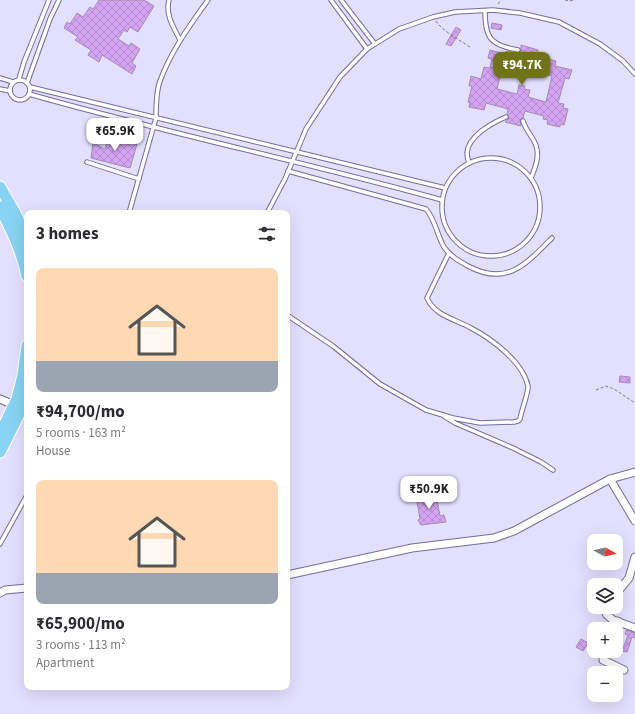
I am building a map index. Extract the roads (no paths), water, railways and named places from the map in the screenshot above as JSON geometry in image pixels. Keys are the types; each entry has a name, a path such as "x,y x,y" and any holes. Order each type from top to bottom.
{"main road":[{"path":"0,187 16,215 24,234"},
{"path":"0,206 14,233 24,263"},
{"path":"0,434 14,405 24,368"},
{"path":"0,452 24,402"}],"street":[{"path":"0,399 14,405"},
{"path":"290,574 412,548 494,538 514,531 610,479 635,472"},
{"path":"610,479 635,521"},
{"path":"623,585 629,578 635,556"},
{"path":"0,593 5,590 24,588"},
{"path":"606,614 618,621 635,628"},
{"path":"603,658 603,660 624,670"}],"lane":[{"path":"19,80 24,62 49,0"},
{"path":"27,83 50,19 59,0"},
{"path":"169,0 168,5 170,19 180,40"},
{"path":"130,210 156,118 156,106 160,82 180,40 208,0"},
{"path":"330,0 367,49"},
{"path":"341,0 375,44"},
{"path":"268,210 288,171 306,129 340,77 367,49 399,29 433,17 455,12 493,10 520,12 559,22 600,44 623,61 635,74"},
{"path":"485,11 485,27 492,40 503,48 518,50"},
{"path":"0,78 13,82 19,80 27,83 30,87 445,188"},
{"path":"13,82 10,91 12,97 18,100 25,99 29,94 30,87"},
{"path":"0,88 10,91"},
{"path":"29,94 292,162 377,182 442,200"},
{"path":"112,116 115,108"},
{"path":"469,163 467,152 469,146 475,138 487,126 506,117"},
{"path":"523,121 524,126 535,143 538,159 531,178"},
{"path":"496,157 511,161 524,169 534,182 540,196 540,212 536,228 527,241 515,250 500,256 484,256 469,251 456,242 448,230 442,217 442,200 445,188 453,174 469,163 480,158 496,157"},
{"path":"86,162 139,179"},
{"path":"288,171 426,209 430,214 436,230 449,253 454,258 473,269 488,274 512,272 531,260 552,238"},
{"path":"290,317 333,346 380,384 426,410 480,423 518,421 520,419 528,387 523,373 517,364 505,352 489,340 471,328 435,310 429,303 427,298 449,253"},
{"path":"442,415 455,423 534,459 554,470"},
{"path":"0,544 24,500"}]}
